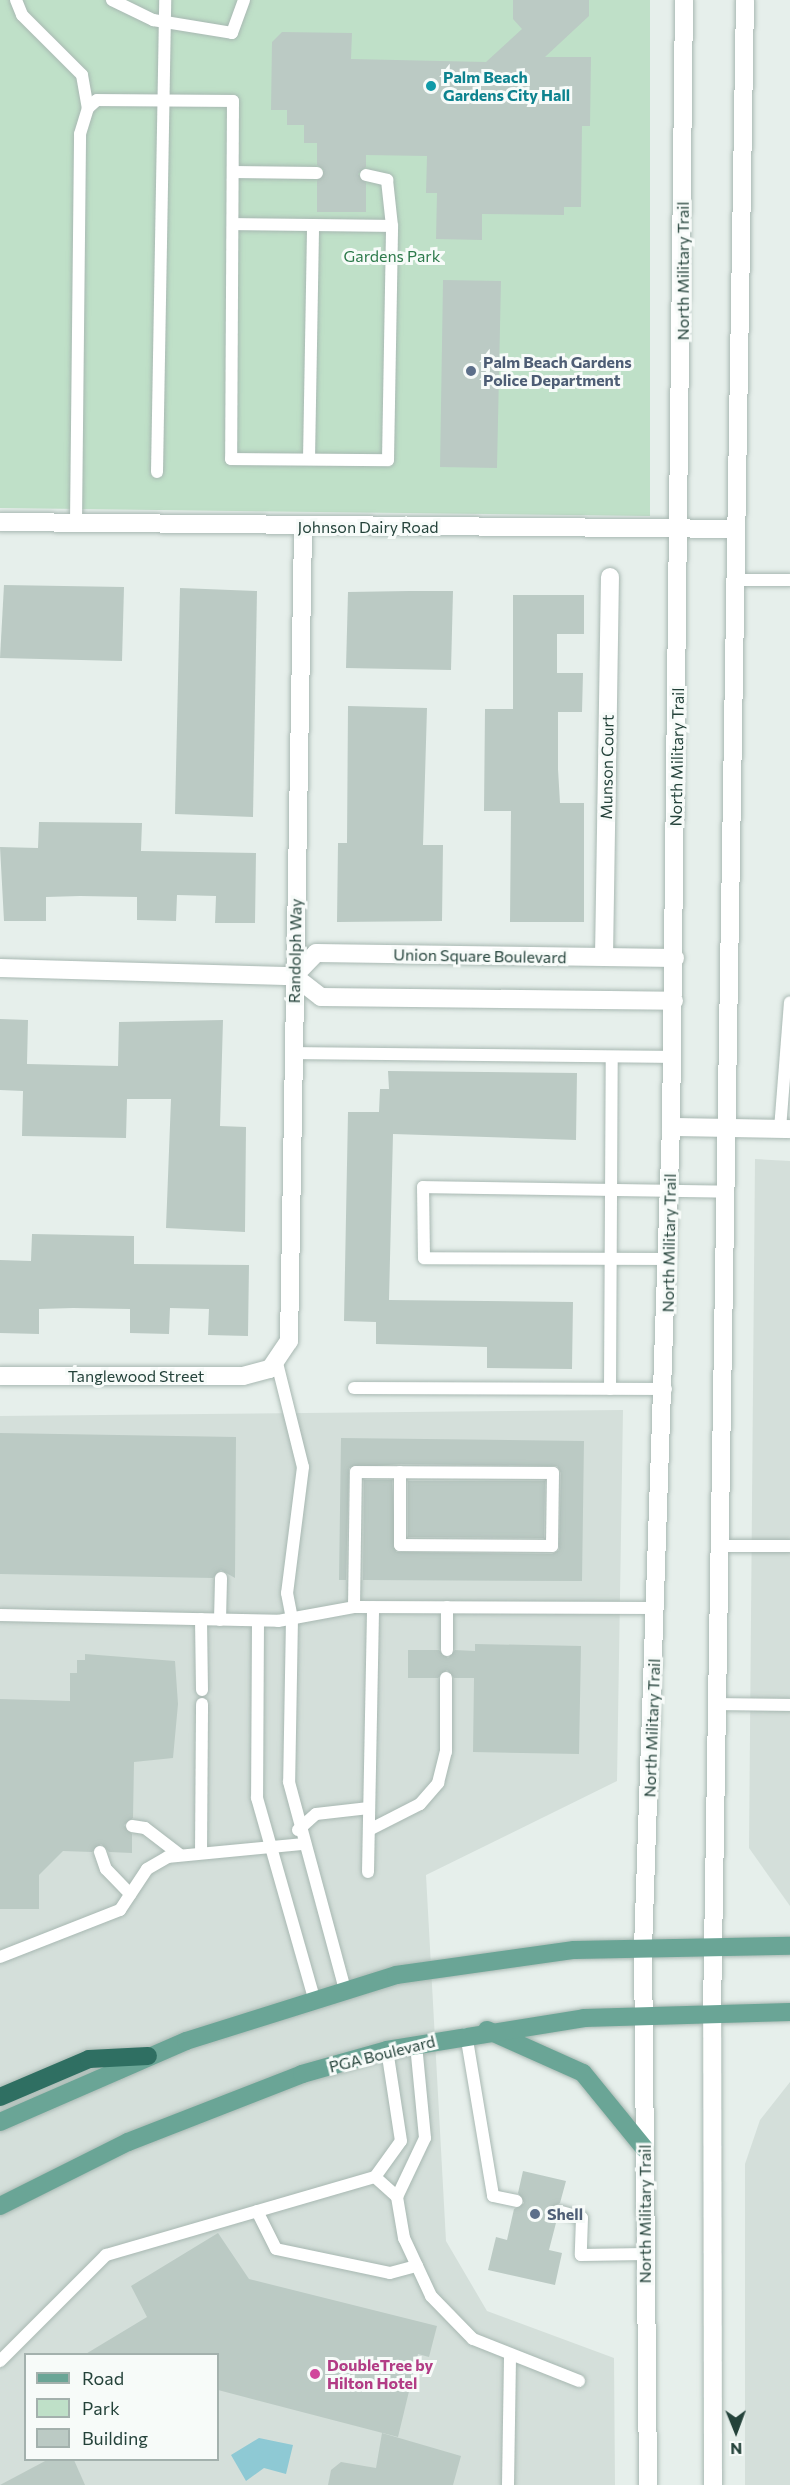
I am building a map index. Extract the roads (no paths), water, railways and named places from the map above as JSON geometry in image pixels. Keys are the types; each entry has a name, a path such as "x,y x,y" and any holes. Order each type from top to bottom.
{"highway":[{"path":"0,2097 90,2059 148,2056"}],"main road":[{"name":"North Military Trail","path":"648,2485 643,1948 666,1389 672,1127 682,529 684,0"},
{"path":"713,2485 712,2011 722,1546 745,0"},
{"name":"Johnson Dairy Road","path":"0,522 303,527 736,529"},
{"name":"Randolph Way","path":"274,1366 289,1341 303,527"},
{"name":"Munson Court","path":"604,957 610,577"},
{"name":"Union Square Boulevard","path":"294,976 316,953 675,958"},
{"path":"0,968 294,976 321,997 674,1001"},
{"path":"672,1127 785,1129"},
{"name":"Tanglewood Street","path":"0,1376 243,1376 274,1366"},
{"path":"0,2122 148,2056 314,1998 396,1976 574,1950 715,1945 790,1946"},
{"name":"PGA Boulevard","path":"0,2206 128,2142 302,2074 387,2050 486,2030 644,2014 712,2011 790,2012"},
{"path":"486,2030 583,2073 645,2150"}],"lane":[{"path":"16,0 22,15 82,75 88,108 80,134 76,523"},
{"path":"112,0 164,21 232,33 244,0"},
{"path":"157,472 160,100 165,0"},
{"path":"88,108 97,100 232,101 231,459 388,460 392,226 387,180 366,175"},
{"path":"233,172 317,173"},
{"path":"232,224 392,226"},
{"path":"309,459 313,225"},
{"path":"735,580 790,580"},
{"path":"785,1129 790,1002"},
{"path":"293,1053 673,1057"},
{"path":"610,1389 613,1258 612,1057"},
{"path":"668,1259 424,1258 423,1187 726,1192"},
{"path":"274,1366 303,1467 287,1593 292,1618 289,1782 298,1830 345,1989"},
{"path":"354,1388 666,1389"},
{"path":"354,1606 356,1472 400,1472 553,1473 552,1546 400,1545 400,1472"},
{"path":"722,1546 790,1546"},
{"path":"220,1620 221,1578"},
{"path":"0,1615 258,1621 292,1618 354,1606 657,1608"},
{"path":"368,1872 373,1607"},
{"path":"447,1607 447,1650"},
{"path":"201,1619 202,1690"},
{"path":"258,1621 257,1798 268,1848 314,1998"},
{"path":"369,1830 420,1804 438,1783 446,1752 446,1678"},
{"path":"201,1853 202,1704"},
{"path":"719,1704 790,1705"},
{"path":"298,1830 316,1814 369,1808"},
{"path":"132,1826 146,1828 180,1855"},
{"path":"0,1957 120,1910 147,1869 180,1855 303,1844"},
{"path":"100,1852 106,1869 130,1894"},
{"path":"466,2034 493,2196 516,2201"},
{"path":"416,2044 425,2138 397,2197 404,2238 431,2296 473,2339 510,2358 579,2381"},
{"path":"0,2361 106,2255 375,2177 401,2141 387,2050"},
{"path":"375,2177 397,2197"},
{"path":"257,2211 276,2249 390,2273 417,2266"},
{"path":"558,2211 582,2218 581,2255 646,2254"},
{"path":"508,2485 510,2358"}],"water":[{"path":"259,2438 293,2445 286,2474 264,2468 246,2481 231,2455"}],"place":[{"name":"Palm Beach Gardens City Hall","path":"431,86"},
{"name":"Palm Beach Gardens Police Department","path":"471,371"},
{"name":"Shell","path":"535,2214"},
{"name":"DoubleTree by Hilton Hotel","path":"315,2374"}],"park label":[{"name":"Gardens Park","path":"392,256"}]}
